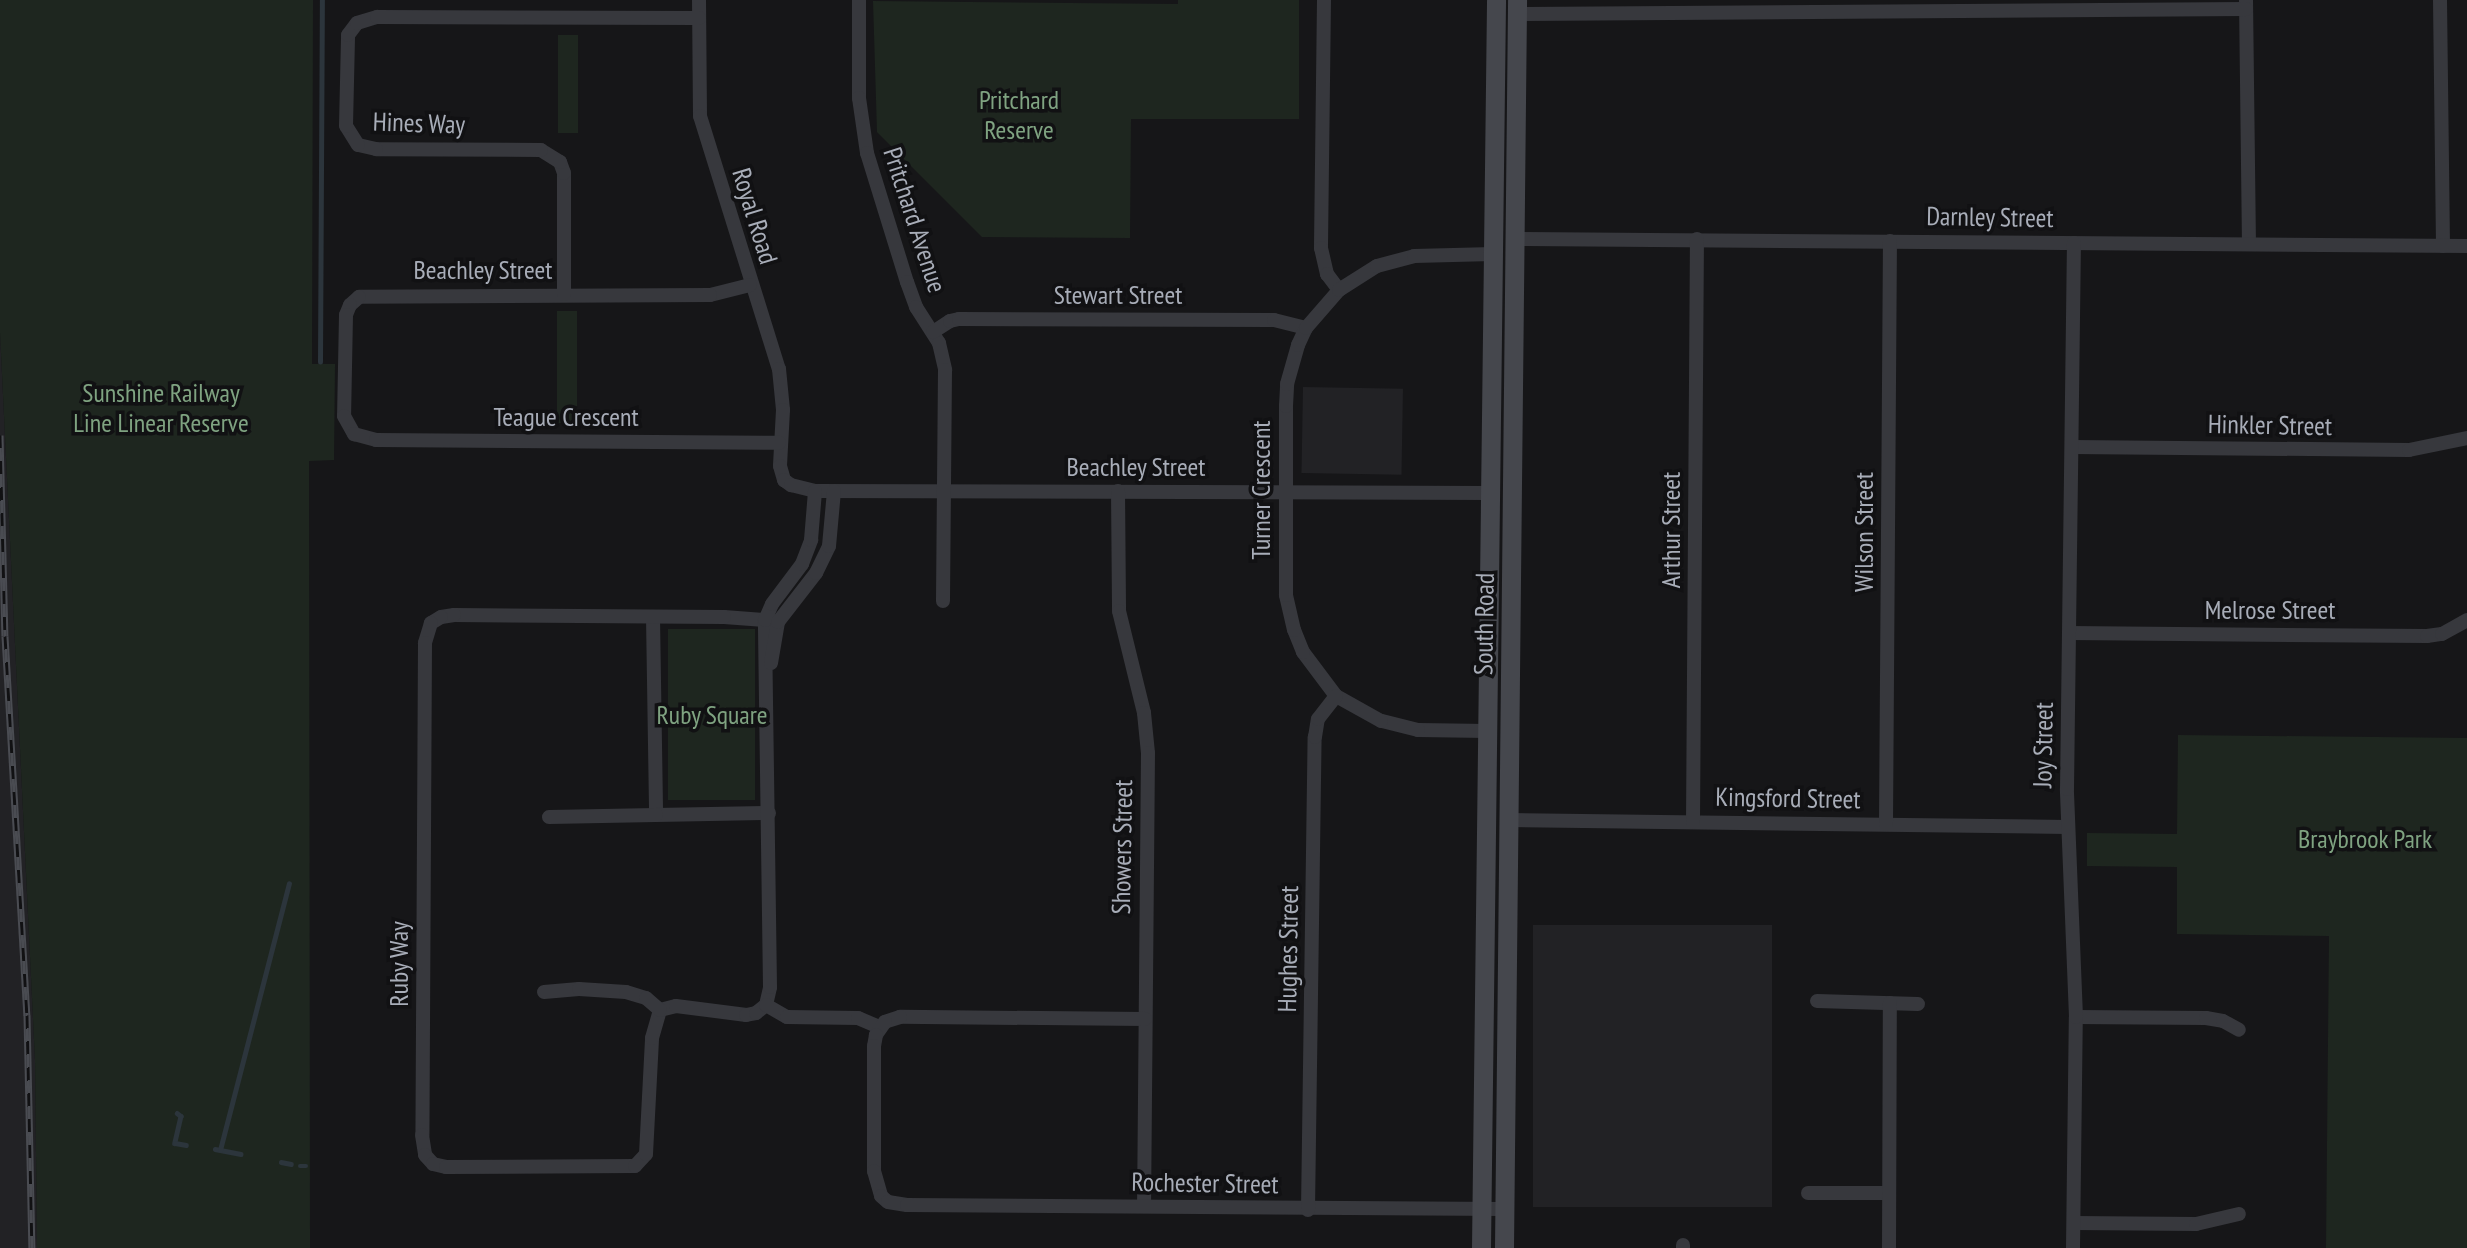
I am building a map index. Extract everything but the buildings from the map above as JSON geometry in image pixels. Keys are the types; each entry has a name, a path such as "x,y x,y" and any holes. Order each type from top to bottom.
{"street":[{"name":"Royal Road","path":"699,0 699,91 702,129 782,381 779,443 784,480"},
{"name":"Pritchard Avenue","path":"859,0 859,98 867,153 911,294 933,332 945,370 943,601"},
{"path":"1324,0 1321,247 1327,274 1339,290"},
{"name":"South Road","path":"1480,1248 1496,0"},
{"path":"2440,0 2443,246"},
{"path":"1517,7 2246,5 2249,244"},
{"name":"South Road","path":"1504,1248 1517,7"},
{"name":"Hines Way","path":"564,295 564,173 560,162 541,150 376,149 358,145 346,126 348,35 357,23 377,18 699,19"},
{"path":"1493,254 1515,239"},
{"name":"Darnley Street","path":"1515,239 2466,246"},
{"name":"Arthur Street","path":"1693,822 1697,239"},
{"name":"Wilson Street","path":"1886,824 1890,241"},
{"name":"Joy Street","path":"2073,1248 2076,1017 2067,827 2074,243"},
{"name":"Turner Crescent","path":"1487,731 1403,727 1381,721 1336,696 1303,652 1288,610 1285,492 1287,384 1306,328 1339,290 1377,266 1414,256 1493,254"},
{"name":"Beachley Street","path":"354,434 344,416 345,321 350,305 359,297 370,294 710,295 750,285"},
{"name":"Stewart Street","path":"933,332 950,321 959,319 1274,320 1306,328"},
{"name":"Teague Crescent","path":"354,434 376,440 779,443"},
{"name":"Hinkler Street","path":"2072,447 2409,450 2467,438"},
{"name":"Beachley Street","path":"784,480 798,489 815,491 1490,493"},
{"path":"1490,493 1511,488"},
{"path":"544,992 579,989 626,992 646,999 660,1010 676,1006 746,1015 757,1013 766,1005 769,987 769,813 768,682 764,646 772,621 772,604 802,564 811,540 815,491"},
{"path":"772,621 816,573 829,546 834,491"},
{"name":"Showers Street","path":"1118,491 1119,611 1144,713 1148,753 1144,1206"},
{"path":"802,564 816,573"},
{"name":"Ruby Way","path":"660,1010 652,1038 646,1154 635,1166 446,1167 433,1164 425,1155 422,1121 426,632 431,623 441,617 454,615 772,621"},
{"path":"653,617 656,815"},
{"name":"Melrose Street","path":"2069,633 2427,636 2442,635 2467,620"},
{"name":"Hughes Street","path":"1308,1210 1315,737 1318,719 1336,696"},
{"path":"549,817 769,813"},
{"path":"1486,821 1508,820"},
{"name":"Kingsford Street","path":"1508,820 2067,827"},
{"path":"1817,1001 1918,1004"},
{"path":"1889,1248 1890,1003"},
{"path":"766,1005 787,1017 858,1018 879,1027 891,1018 900,1017 1145,1018"},
{"path":"2076,1017 2206,1018 2224,1021 2239,1030"},
{"name":"Rochester Street","path":"879,1027 874,1046 876,1187 888,1202 907,1205 1308,1210 1503,1209"},
{"path":"1808,1193 1889,1193"},
{"path":"2074,1223 2196,1224 2239,1214"}],"shaded area":[{"path":"0,332 35,1060 37,1248 0,1248"},
{"path":"1303,387 1403,389 1401,475 1301,473"},
{"path":"1533,925 1772,925 1772,1207 1533,1207"}],"green space":[{"name":"Sunshine Railway Line Linear Reserve","path":"0,0 313,0 312,364 335,364 334,460 309,461 310,1248 37,1248 35,1060 0,332"},
{"name":"Pritchard Reserve","path":"1178,0 1299,0 1299,119 1131,119 1130,238 982,237 877,132 873,1 1178,4"},
{"path":"558,35 578,35 578,133 558,133"},
{"path":"557,311 577,311 577,423 557,423"},
{"name":"Ruby Square","path":"668,629 755,629 755,800 668,800"},
{"name":"Braybrook Park","path":"2178,735 2467,738 2467,1248 2326,1248 2329,936 2177,934 2177,867 2087,866 2087,833 2177,834"}],"waterway":[{"path":"320,362 322,0"},
{"path":"220,1150 289,884"},
{"path":"177,1113 181,1116 175,1143 186,1145"},
{"path":"215,1149 241,1154"},
{"path":"281,1162 291,1164"},
{"path":"300,1166 306,1166"}],"railway":[{"path":"0,435 5,636 27,1015 32,1248"}]}
